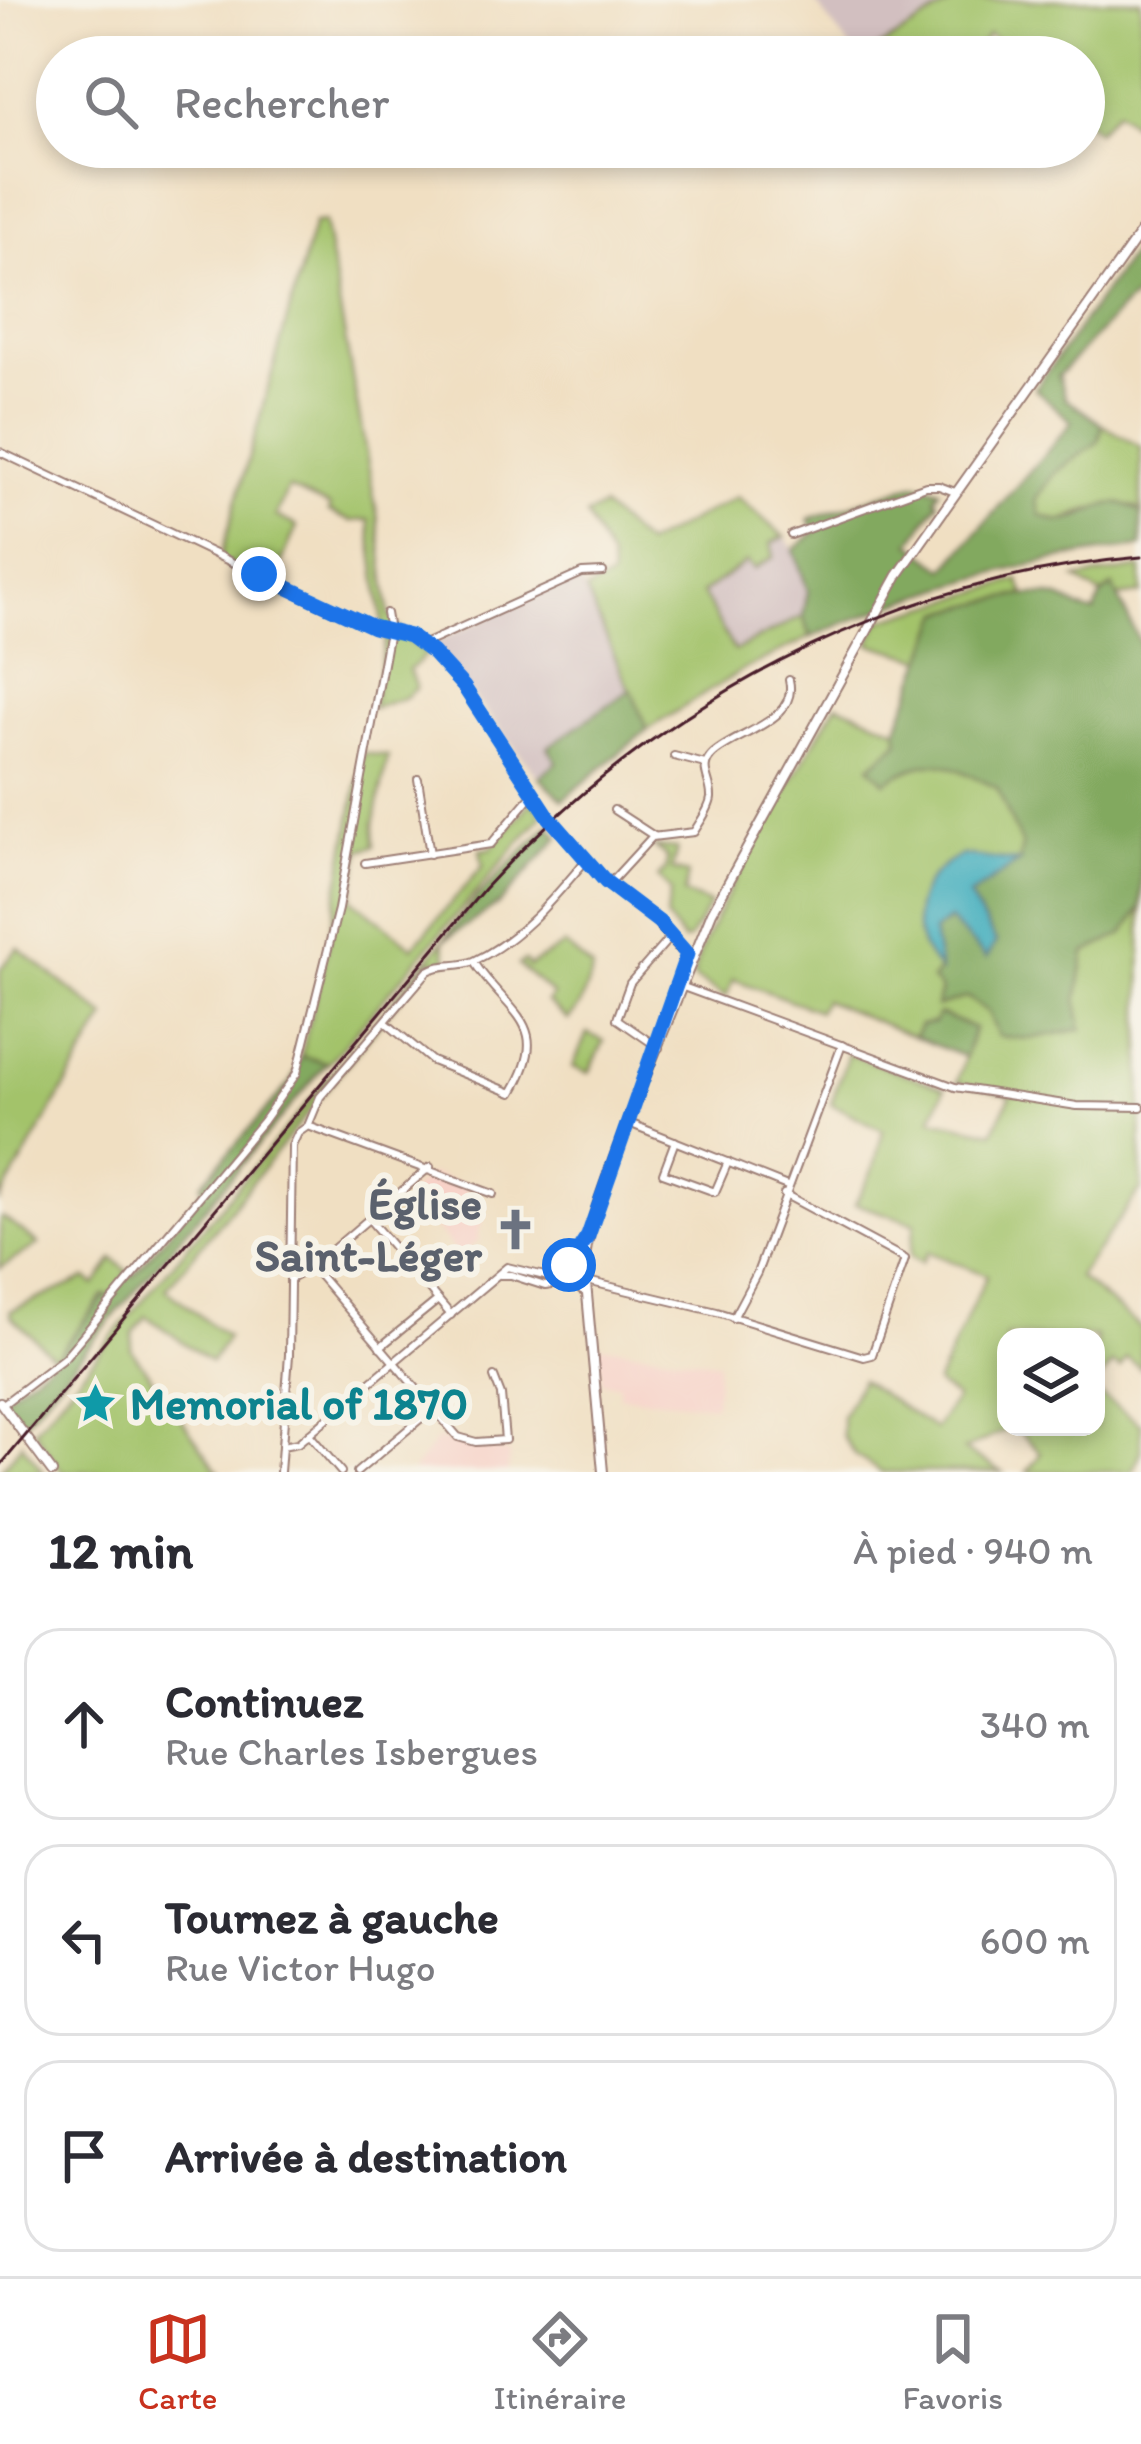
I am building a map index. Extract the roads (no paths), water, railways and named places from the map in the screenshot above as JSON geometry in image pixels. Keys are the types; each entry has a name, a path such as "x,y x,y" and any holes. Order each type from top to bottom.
{"main road":[{"path":"581,1281 588,1236 689,955 894,581 1141,232"},
{"path":"568,1266 588,1236"},
{"path":"568,1266 578,1265 587,1295 603,1472"},
{"path":"1,1404 52,1472"}],"street":[{"path":"0,452 326,608 423,644 464,687 549,817 609,885 651,915 689,955"},
{"path":"791,535 926,487 956,492"},
{"path":"423,644 582,573 603,572"},
{"path":"1,1404 64,1358 278,1102 299,1068 338,909 389,631 386,613"},
{"path":"705,764 733,738 780,713 791,695 789,680"},
{"path":"674,756 705,764"},
{"path":"614,810 654,836 689,835 710,800 705,764"},
{"path":"418,779 430,854"},
{"path":"365,863 491,844 534,793"},
{"path":"609,885 654,836"},
{"path":"280,1472 292,1146 298,1133 308,1126 320,1097 430,969 474,961 529,926 586,860"},
{"path":"656,1047 618,1017 630,983 670,936"},
{"path":"385,1022 432,1060 512,1093 530,1056 530,1042 517,1012 474,961"},
{"path":"677,985 962,1088 1077,1106 1141,1107"},
{"path":"733,1318 755,1277 842,1046"},
{"path":"497,1276 508,1274 545,1286 581,1281 733,1318 864,1357 874,1351 904,1257 728,1162 628,1123"},
{"path":"308,1126 493,1194"},
{"path":"663,1173 675,1141"},
{"path":"652,1168 715,1192 728,1162"},
{"path":"290,1279 312,1267 430,1168"},
{"path":"369,1219 451,1315"},
{"path":"282,1446 296,1445 512,1265 546,1276 568,1266"},
{"path":"312,1267 448,1430 465,1440 505,1440 501,1395 494,1377"},
{"path":"380,1347 438,1300"},
{"path":"358,1472 431,1410"},
{"path":"309,1434 341,1472"}],"water":[{"path":"962,855 1019,862 969,896 996,942 987,958 949,920 933,932 940,971 920,939 917,907 932,877"}],"railway":[{"path":"0,1466 484,889 551,822 623,761 700,708 781,661 866,622 955,592 1046,570 1141,557"}],"place":[{"name":"Église Saint-Léger","path":"516,1229"},
{"name":"Memorial of 1870","path":"96,1403"}]}
